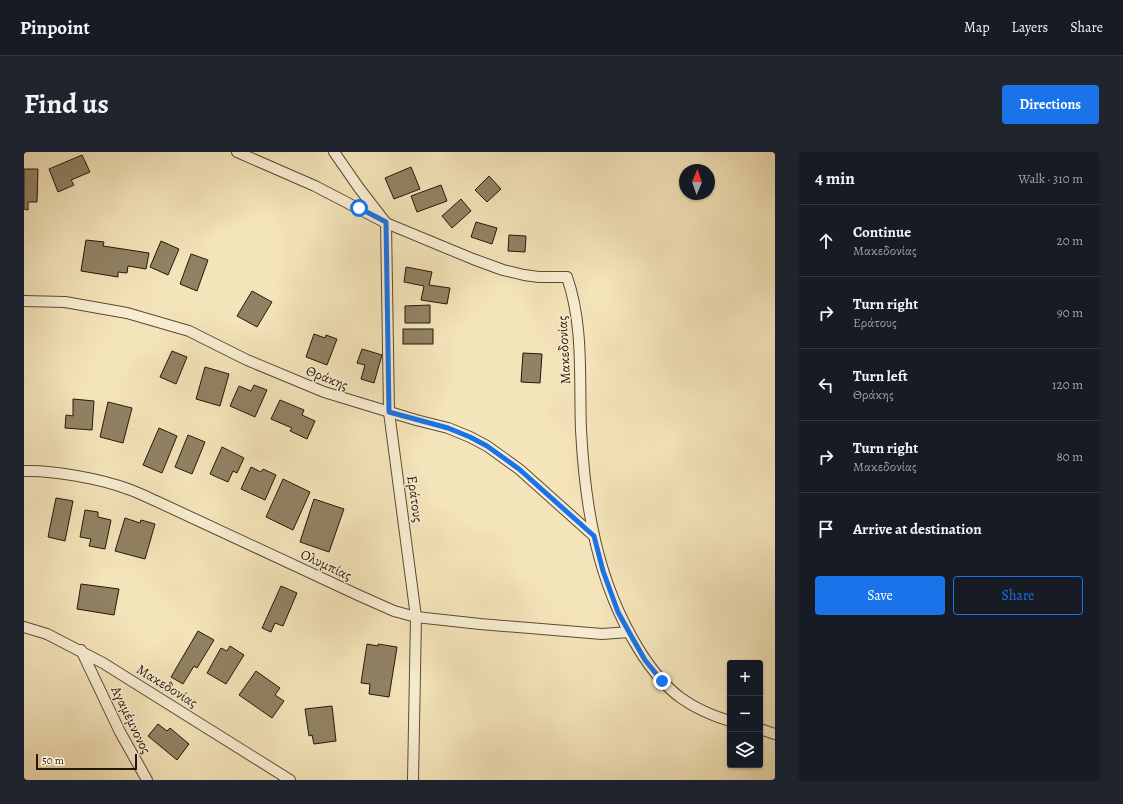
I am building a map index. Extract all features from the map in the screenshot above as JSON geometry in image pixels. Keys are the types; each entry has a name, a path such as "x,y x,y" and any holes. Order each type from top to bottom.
{"street":[{"name":"Μακεδονίας","path":"237,152 315,186 386,222 502,270 532,277 567,277 573,294 576,310 584,477 588,509 603,571 611,594 629,632 645,660 662,681 681,698 694,706 727,720"},
{"path":"334,152 359,188 386,222"},
{"name":"Εράτους","path":"386,222 389,412 416,617 413,780"},
{"name":"Θράκης","path":"24,301 65,302 127,313 189,331 247,360 324,392 448,428 470,437 487,446 519,469 594,536"},
{"name":"Ολυμπίας","path":"24,471 61,474 127,488 358,595 394,611 416,617 602,634 629,632"},
{"name":"Μακεδονίας","path":"24,627 47,634 81,650 180,710 290,780"},
{"name":"Αγαμέμνονος","path":"81,650 120,732 146,780"},
{"path":"763,731 775,734"}],"building":[{"path":"82,155 90,172 71,180 74,185 58,192 49,169"},
{"path":"411,167 420,189 394,199 385,178"},
{"path":"24,169 38,169 37,202 28,202 28,210 24,209"},
{"path":"489,176 501,189 487,202 475,190"},
{"path":"441,185 447,201 417,212 411,196"},
{"path":"461,199 471,211 452,228 442,216"},
{"path":"476,222 497,228 492,244 471,237"},
{"path":"509,235 526,236 525,252 508,251"},
{"path":"86,240 104,242 103,246 149,253 146,269 128,266 127,273 118,272 118,277 81,271"},
{"path":"161,241 179,249 168,275 150,267"},
{"path":"191,254 208,260 197,291 180,284"},
{"path":"406,267 432,272 429,285 450,288 447,304 421,300 424,286 404,282"},
{"path":"252,291 272,302 257,327 237,316"},
{"path":"430,305 430,323 405,323 405,306"},
{"path":"403,329 433,329 433,344 403,344"},
{"path":"314,334 325,338 326,335 337,339 327,365 306,357"},
{"path":"362,349 382,355 374,383 361,379 365,365 357,363"},
{"path":"172,351 187,357 176,384 160,377"},
{"path":"523,353 542,354 540,383 521,382"},
{"path":"205,367 229,374 220,406 196,399"},
{"path":"254,385 267,390 255,417 230,406 239,386 251,391"},
{"path":"73,399 94,401 92,430 65,428 66,415 73,416"},
{"path":"280,400 304,410 302,415 315,421 307,439 290,431 292,428 271,419"},
{"path":"108,402 132,408 123,443 100,437"},
{"path":"159,428 177,436 162,473 143,465"},
{"path":"188,435 205,442 192,474 175,467"},
{"path":"222,447 244,458 237,473 233,471 228,482 210,474"},
{"path":"251,467 261,472 263,469 276,475 265,500 241,489"},
{"path":"283,479 310,492 293,530 266,517"},
{"path":"56,498 73,501 65,541 48,537"},
{"path":"314,499 344,509 329,552 300,542"},
{"path":"85,510 98,512 98,517 111,520 105,549 89,546 91,539 80,537"},
{"path":"125,518 140,523 141,520 155,524 145,559 115,551"},
{"path":"81,584 119,589 114,615 77,609"},
{"path":"281,586 297,593 283,626 275,623 271,632 262,628"},
{"path":"198,631 214,640 197,668 194,666 183,684 171,677"},
{"path":"367,644 397,647 389,697 369,694 370,684 361,683"},
{"path":"230,646 244,655 226,684 207,673 221,648 227,651"},
{"path":"256,671 280,688 275,695 284,701 272,718 239,695"},
{"path":"332,706 336,741 314,744 312,735 309,736 305,709"},
{"path":"158,724 167,731 170,728 189,744 177,760 148,736"}],"route":[{"path":"359,208 386,222 389,412 448,428 487,446 519,469 594,536 603,571 618,612 645,660 662,681"}]}
